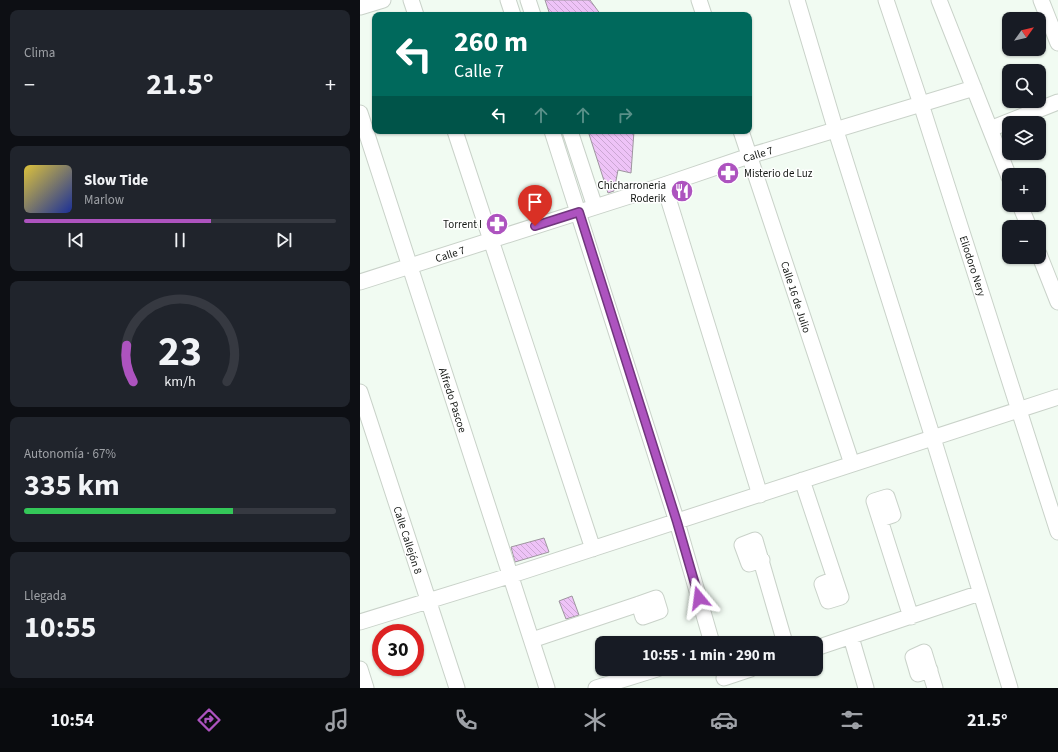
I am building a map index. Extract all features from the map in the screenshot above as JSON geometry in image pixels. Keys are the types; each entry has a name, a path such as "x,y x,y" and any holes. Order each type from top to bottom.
{"street":[{"path":"360,7 383,0"},
{"path":"411,0 415,12"},
{"path":"508,0 512,12"},
{"path":"528,0 532,12"},
{"path":"699,0 703,12"},
{"path":"797,0 836,131 1010,688"},
{"name":"Eliodoro Nery","path":"886,0 921,104 1058,532"},
{"path":"939,0 1006,168"},
{"path":"1041,0 1058,43"},
{"name":"Calle 7","path":"360,282 492,241 749,156 836,131 974,88"},
{"path":"990,128 1058,102"},
{"name":"Alfredo Pascoe","path":"360,113 509,576 532,640 547,688"},
{"path":"456,134 593,549"},
{"path":"553,134 677,522 710,636"},
{"path":"571,134 595,207"},
{"name":"Calle 16 de Julio","path":"742,134 852,464"},
{"path":"664,185 760,495"},
{"path":"1044,264 1055,284 1058,302"},
{"name":"Calle Callejón 8","path":"360,392 457,688"},
{"path":"360,622 677,522 1058,397"},
{"path":"802,480 835,579"},
{"path":"881,519 911,617"},
{"path":"762,560 783,636"},
{"path":"823,646 980,593"},
{"path":"532,640 638,604"},
{"path":"851,637 866,688"},
{"path":"360,669 366,688"},
{"path":"930,670 935,688"},
{"path":"596,688 635,676"}],"building":[{"path":"545,0 590,0 599,12 549,12"},
{"path":"589,134 634,134 631,173 618,170 614,191 608,193"},
{"path":"544,538 549,552 515,562 511,547"},
{"path":"572,596 579,615 566,619 559,601"}],"place":[{"name":"Misterio de Luz","path":"728,173"},
{"name":"Chicharroneria Roderik","path":"682,191"},
{"name":"Torrent I","path":"497,224"}],"route":[{"path":"535,226 579,212 677,522 699,598"}]}
